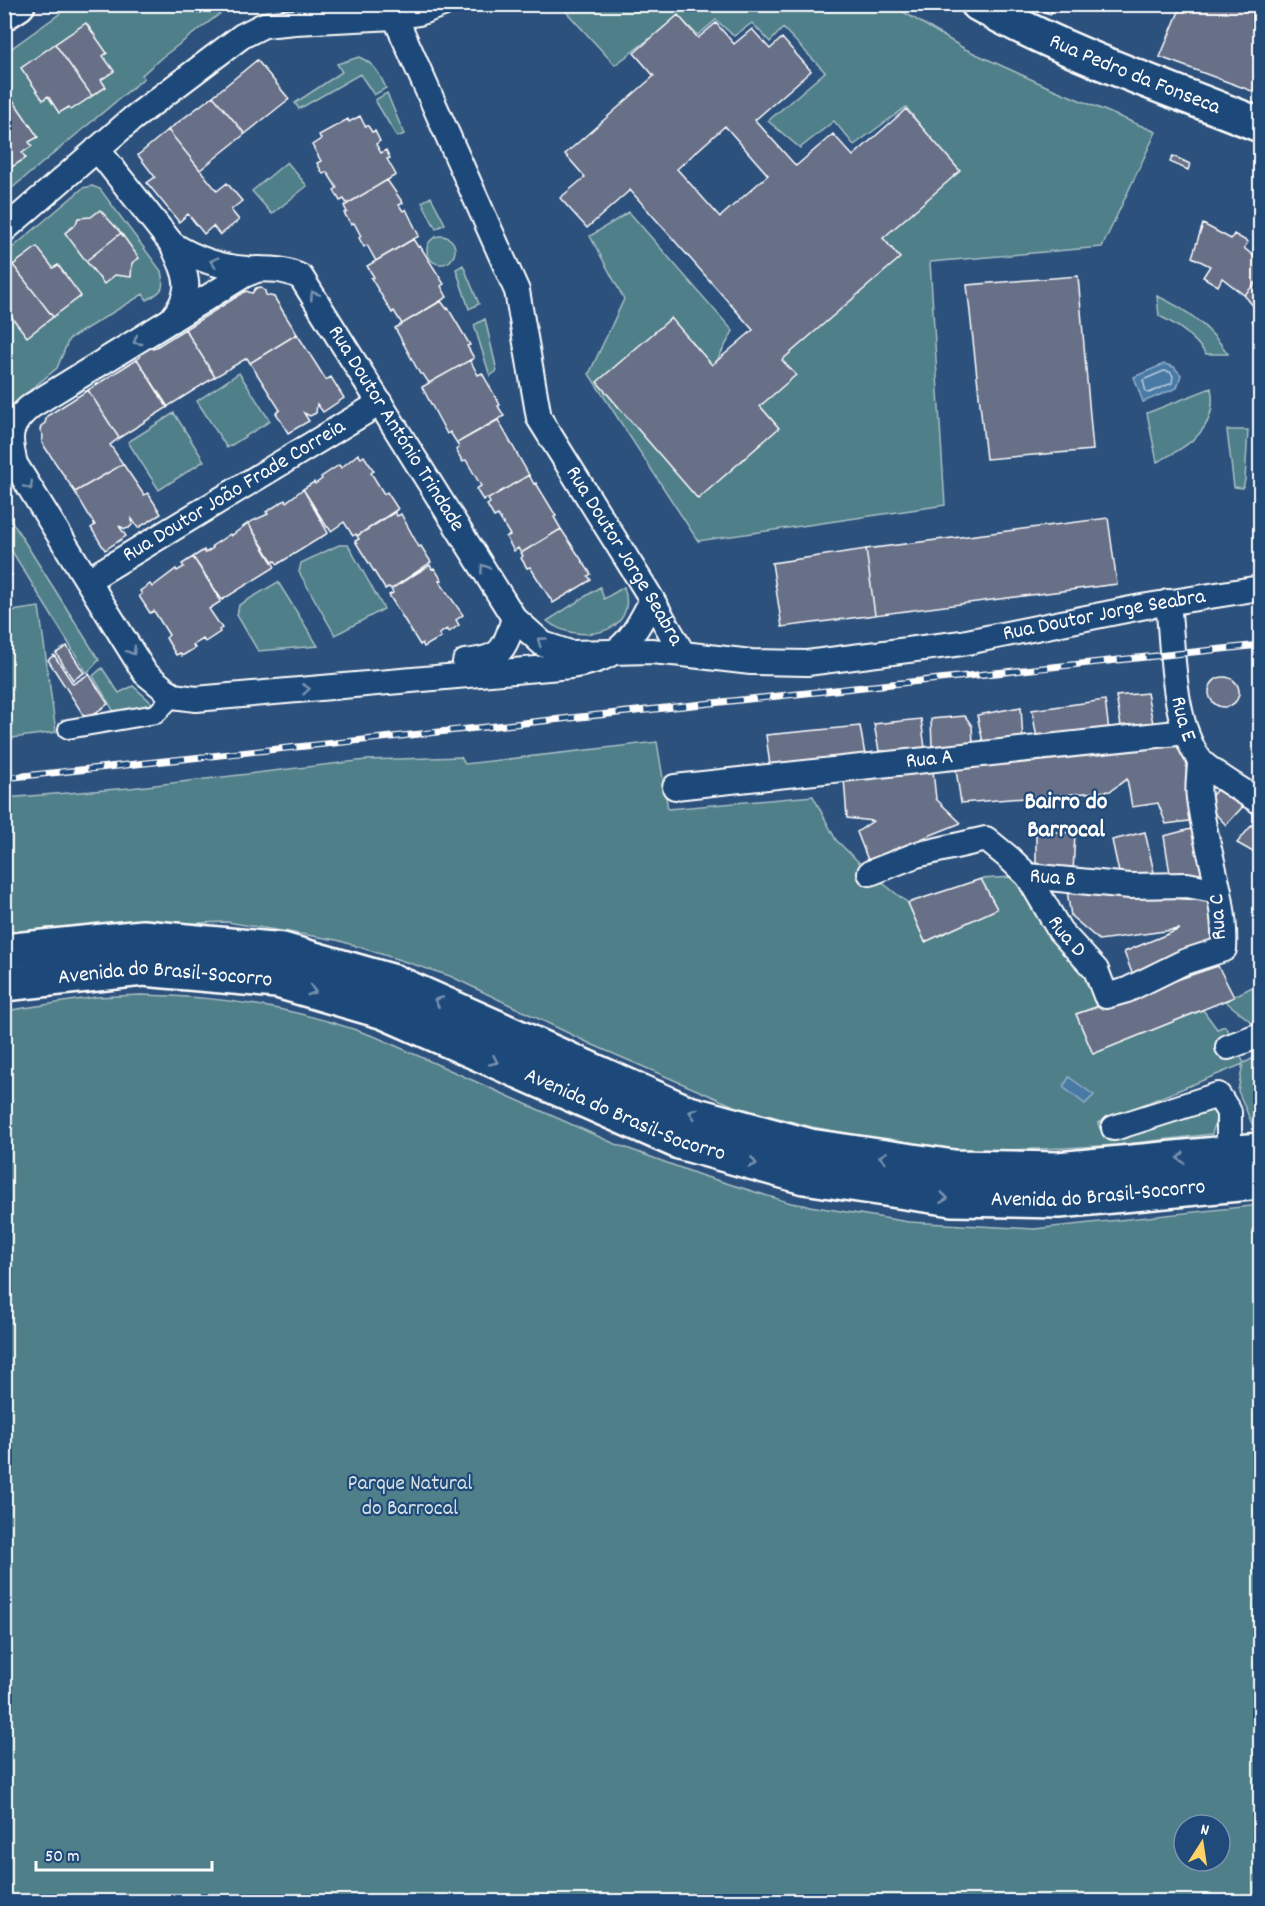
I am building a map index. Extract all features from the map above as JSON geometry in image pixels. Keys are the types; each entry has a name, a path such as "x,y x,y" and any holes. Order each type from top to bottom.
{"main road":[{"path":"4,13 18,4"},
{"name":"Rua Pedro da Fonseca","path":"978,4 1011,13 1055,43 1260,125"},
{"name":"Avenida do Brasil-Socorro","path":"4,951 143,938 283,950 395,982 689,1113 810,1146 954,1167 977,1168 1058,1169 1245,1152"},
{"name":"Avenida do Brasil-Socorro","path":"4,984 144,969 277,981 384,1012 679,1142 804,1177 952,1199 1059,1201 1260,1182"}],"street":[{"path":"4,230 132,120 242,36 264,25 394,17 419,13 443,4"},
{"name":"Rua Doutor Jorge Seabra","path":"394,17 517,291 539,418 683,654 751,662 807,663 962,643 1168,602 1260,588"},
{"path":"97,149 172,244 184,272 186,296 183,306 171,321"},
{"name":"Rua Doutor António Trindade","path":"172,244 189,254 230,266 277,268 302,276 514,618 543,644 556,650 570,653 616,653"},
{"path":"259,269 244,275 31,406 18,417 10,433 10,445 15,464 146,673 173,696 196,699 571,666 589,663 616,653 651,651 683,654"},
{"name":"Rua Doutor João Frade Correia","path":"88,580 380,403"},
{"path":"616,653 637,630 652,600"},
{"name":"Rua E","path":"1168,602 1176,688 1186,732 1200,761 1260,802"},
{"path":"395,682 414,667 486,660 498,654 506,644 514,618"},
{"path":"68,729 156,714 173,696"},
{"name":"Rua A","path":"675,787 1186,732"},
{"name":"Rua C","path":"1106,996 1127,990 1184,962 1224,949 1225,933 1219,891 1198,795 1200,761"},
{"name":"Rua B","path":"870,873 916,855 986,839 1028,876 1130,886 1187,885 1219,891"},
{"name":"Rua D","path":"1028,876 1060,931 1096,970 1106,996"},
{"path":"1228,1047 1260,1035"},
{"path":"1114,1128 1218,1095 1229,1112 1245,1152"}],"green space":[{"path":"72,5 235,5 229,7 161,58 142,75 144,78 5,194 5,53"},
{"path":"560,5 892,5 965,49 1156,132 1102,247 930,262 945,505 698,541 589,374 624,299 590,236 629,212 733,331 712,370 744,405 767,359 877,238 955,170 906,107 854,145 834,121 800,148 768,121 825,72 783,28 770,42 752,23 734,36 716,20 698,35 678,17 615,65"},
{"path":"359,57 376,70 386,88 374,95 360,74 299,109 295,103 342,72 337,64"},
{"path":"387,93 404,134 397,137 375,100"},
{"path":"287,162 307,186 272,214 252,191"},
{"path":"92,186 100,189 161,271 162,289 147,300 143,294 69,339 57,368 5,411 5,254 83,188"},
{"path":"431,197 445,224 436,229 422,202"},
{"path":"441,236 451,240 455,250 451,260 441,264 431,260 427,250 431,240"},
{"path":"463,265 479,304 469,309 456,269"},
{"path":"1157,296 1197,320 1214,335 1228,354 1206,354 1185,332 1159,316"},
{"path":"485,319 497,371 490,376 474,325"},
{"path":"239,373 270,421 227,448 197,401"},
{"path":"1211,388 1212,402 1206,425 1190,442 1157,462 1147,413"},
{"path":"174,413 204,461 159,490 128,442"},
{"path":"1227,430 1248,430 1243,488 1234,487"},
{"path":"4,509 99,660 87,673 5,540"},
{"path":"339,545 348,545 384,609 335,635 299,572 301,563"},
{"path":"278,582 318,646 258,651 237,615 239,605"},
{"path":"600,587 604,599 624,587 626,604 623,616 614,626 588,634 574,633 547,621"},
{"path":"39,607 56,732 5,739 5,612"},
{"path":"102,668 119,693 133,686 152,703 145,709 114,712 93,676"},
{"path":"657,742 668,809 813,796 836,840 870,873 908,903 925,942 997,909 981,879 1028,876 1107,1003 1076,1014 1093,1053 1203,1010 1217,1029 1225,1026 1244,1063 1260,1055 1260,1131 1255,1131 1238,1091 1243,1064 1098,1123 1100,1129 1212,1104 1219,1109 1212,1134 1118,1145 1064,1148 977,1151 913,1145 812,1127 734,1106 593,1045 450,976 337,940 227,922 48,928 5,935 5,798 130,788 366,760 461,757 465,764"},
{"path":"1260,983 1260,1029 1225,1001"},
{"name":"Parque Natural do Barrocal","path":"140,995 231,1001 289,1011 376,1037 613,1143 700,1175 791,1203 909,1222 1034,1229 1260,1205 1260,1901 5,1901 5,1011 96,997"}],"water":[{"path":"1164,364 1174,367 1181,375 1177,388 1143,402 1134,377"},
{"path":"1069,1077 1094,1095 1085,1104 1063,1087"}],"building":[{"path":"181,4 217,4 209,11 199,13 186,10"},
{"path":"1033,4 1057,4 1050,15"},
{"path":"1182,4 1260,4 1260,94 1160,57"},
{"path":"678,15 698,38 716,23 734,44 752,29 770,49 782,38 811,71 755,120 796,166 833,134 853,156 906,109 960,171 883,238 900,258 782,360 796,375 760,406 779,428 698,499 597,382 671,318 712,365 753,330 630,190 587,228 560,198 585,177 565,154 654,76 634,53","holes":["725,126 768,175 720,217 677,169"]},
{"path":"86,23 107,53 103,56 114,71 101,80 106,87 92,96 55,44"},
{"path":"55,44 92,96 71,110 69,107 59,113 48,96 43,100 21,68"},
{"path":"257,60 289,99 245,134 213,96"},
{"path":"4,87 38,137 29,142 32,146 22,153 26,158 4,172"},
{"path":"213,96 245,134 200,170 168,130"},
{"path":"360,116 365,126 368,126 372,132 375,131 380,141 376,144 381,153 386,150 390,158 387,159 396,175 347,204 344,199 340,201 334,190 337,188 327,172 323,174 317,163 321,161 312,145 321,139 319,135 348,119 349,122"},
{"path":"168,130 217,191 227,183 242,201 231,210 239,220 220,235 213,226 204,234 188,214 179,222 147,183 155,177 138,155"},
{"path":"1173,156 1190,164 1188,170 1170,162"},
{"path":"387,180 403,203 399,205 403,211 406,209 419,236 376,261 367,245 364,247 354,223 351,224 344,213 347,212 344,206"},
{"path":"100,210 121,233 86,261 65,233 76,224 78,218 91,217"},
{"path":"1203,224 1231,239 1234,234 1248,242 1244,248 1260,261 1260,279 1244,295 1222,278 1218,286 1203,277 1210,266 1192,257"},
{"path":"121,233 139,258 132,263 131,277 115,275 104,284 86,261"},
{"path":"413,239 444,284 441,286 447,297 402,324 394,311 392,313 371,278 374,277 367,266"},
{"path":"37,247 53,268 58,265 81,296 53,317 13,265"},
{"path":"13,265 53,317 27,337 4,307 4,271"},
{"path":"1078,276 1093,450 986,459 967,285"},
{"path":"1260,279 1260,314 1244,295"},
{"path":"260,287 266,295 274,297 297,334 250,363 247,358 215,377 185,329 246,291 252,293"},
{"path":"441,301 448,308 470,345 467,346 474,358 429,383 423,374 420,374 395,328"},
{"path":"1260,314 1260,334 1252,320"},
{"path":"185,329 215,377 167,407 137,359 140,357 140,352 149,346 153,349"},
{"path":"297,334 326,380 331,377 344,398 323,412 317,404 316,413 310,416 304,413 309,421 288,433 276,413 280,410 250,363"},
{"path":"137,359 168,407 119,438 88,390"},
{"path":"470,360 478,375 482,373 504,416 457,443 450,432 447,434 422,387"},
{"path":"88,390 119,438 110,445 123,464 75,492 42,443 43,436 40,430 47,416"},
{"path":"498,420 529,475 483,500 476,489 481,486 466,460 463,462 456,450 459,448 457,443"},
{"path":"358,454 361,458 364,456 374,471 371,473 384,494 387,492 398,509 357,536 356,534 353,536 344,522 331,531 303,489 314,482 315,484 339,465 341,468"},
{"path":"123,464 144,495 148,493 161,514 138,528 132,519 132,525 129,528 119,526 126,536 105,550 91,528 95,525 75,492"},
{"path":"529,475 556,516 554,517 561,529 521,553 518,548 514,551 506,537 510,535 498,515 494,517 487,505 490,503 488,499"},
{"path":"303,489 328,533 278,564 273,562 248,523 268,514 266,512 285,500 286,502"},
{"path":"395,512 397,516 401,514 419,547 421,546 431,562 391,589 389,587 385,589 355,541 359,539 357,536"},
{"path":"1108,518 1117,584 875,615 866,549"},
{"path":"248,523 275,567 222,600 193,557 204,550 205,553"},
{"path":"561,529 591,574 588,576 591,580 553,603 530,567 527,568 521,558 523,556 521,553"},
{"path":"866,549 875,615 782,627 772,563"},
{"path":"193,557 218,596 220,602 209,609 222,628 220,632 205,642 203,639 193,645 195,648 182,656 180,653 176,655 166,638 169,635 154,611 150,613 139,596 142,594 140,591 150,584 152,587 176,569 177,571 184,567 182,564"},
{"path":"430,565 463,615 456,620 459,625 449,632 447,629 439,634 441,637 424,647 422,643 420,645 389,595 393,593 391,589"},
{"path":"4,570 12,575 4,587"},
{"path":"67,646 84,673 73,680 56,653"},
{"path":"54,655 73,684 89,674 108,704 86,719 48,660"},
{"path":"1224,677 1235,681 1239,692 1235,703 1224,707 1213,703 1209,692 1213,681"},
{"path":"1147,693 1153,723 1121,726 1116,696"},
{"path":"1105,700 1109,731 1037,739 1032,710"},
{"path":"1021,707 1023,742 984,747 977,715"},
{"path":"965,716 972,726 973,743 932,746 931,719"},
{"path":"921,719 926,755 903,751 879,751 874,724"},
{"path":"860,726 865,755 770,766 766,735"},
{"path":"1185,743 1187,782 1196,820 1166,824 1158,803 1132,807 1127,779 1110,791 961,803 955,763"},
{"path":"933,771 936,799 961,823 868,860 857,832 873,821 847,818 844,778"},
{"path":"1222,784 1247,802 1226,825 1205,803"},
{"path":"1260,815 1260,856 1237,843"},
{"path":"1191,829 1206,878 1171,880 1164,836"},
{"path":"1036,831 1075,833 1073,872 1036,867"},
{"path":"1145,832 1155,877 1120,877 1112,840"},
{"path":"981,879 997,909 925,942 908,903"},
{"path":"1067,891 1213,901 1217,942 1134,978 1124,952 1180,929 1099,940 1071,916"},
{"path":"1218,966 1234,997 1093,1054 1076,1014"}],"railway":[{"path":"4,778 1260,645"}],"district":[{"name":"Bairro do Barrocal","path":"1066,817"}]}
